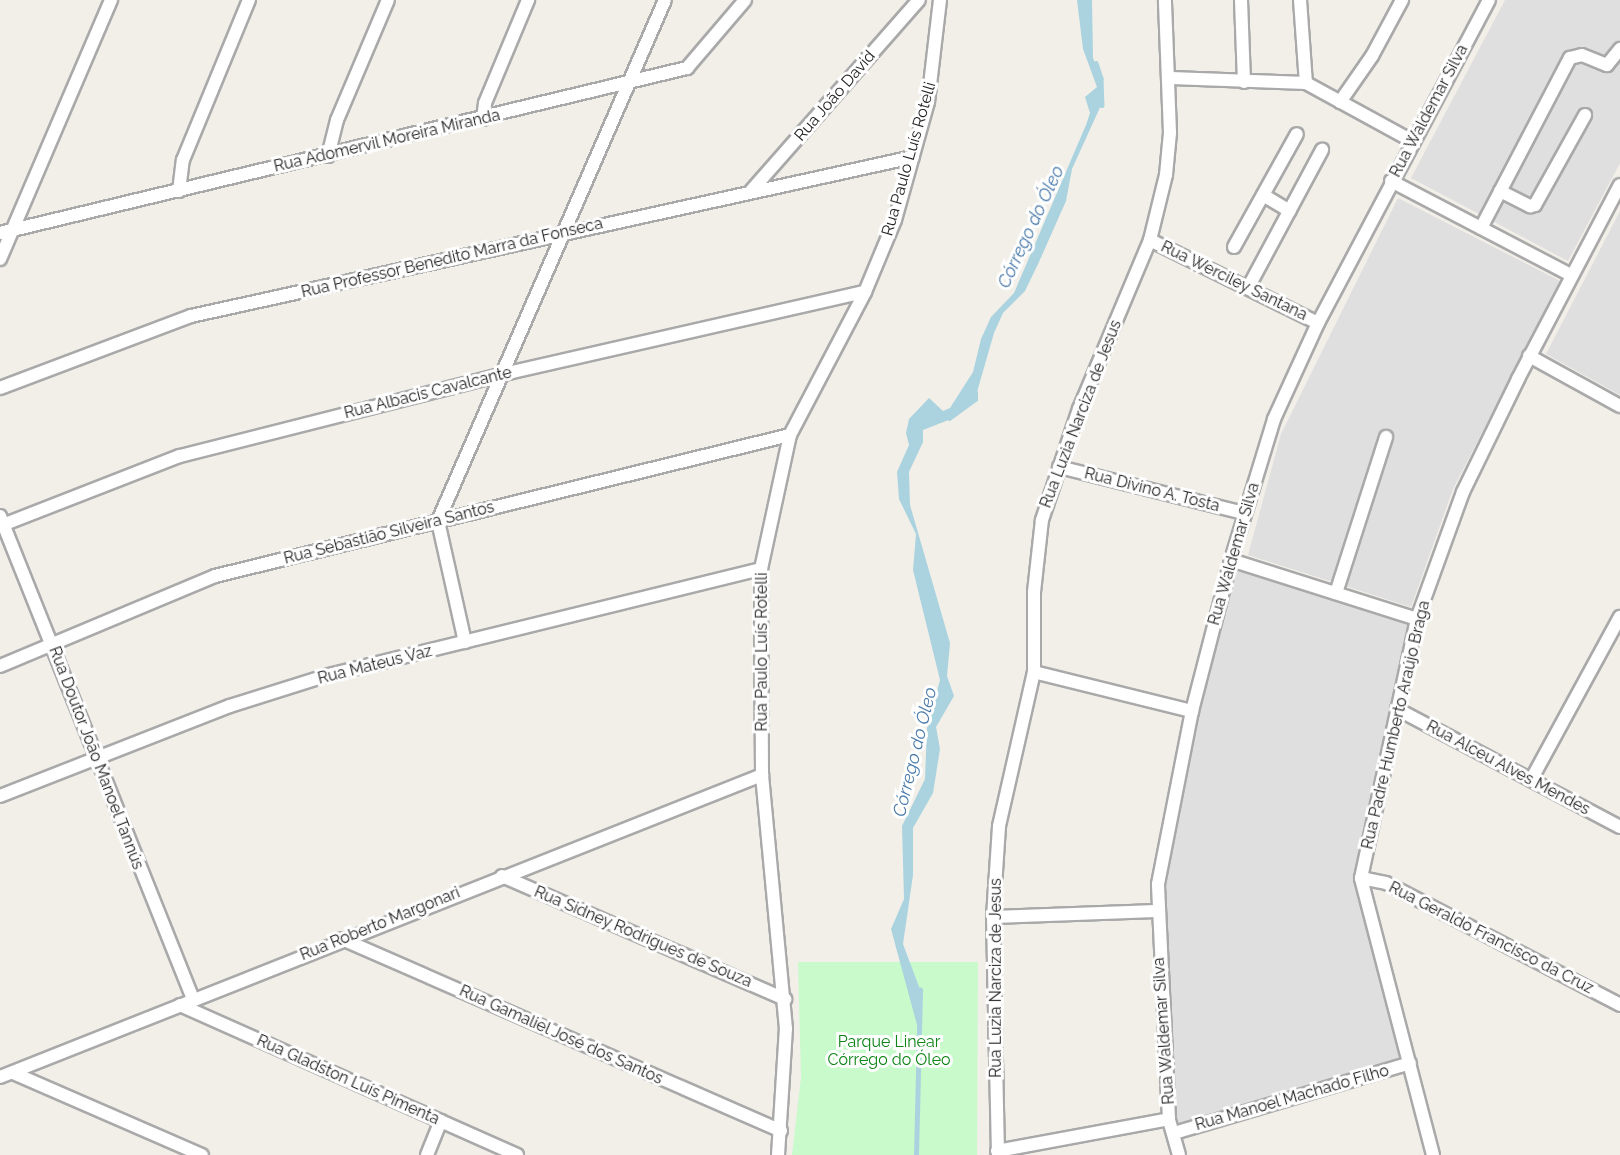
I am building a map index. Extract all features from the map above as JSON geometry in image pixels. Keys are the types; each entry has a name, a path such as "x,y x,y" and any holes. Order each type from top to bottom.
{"street":[{"path":"0,259 6,232 111,0"},
{"path":"179,191 183,160 249,0"},
{"path":"328,156 337,120 388,0"},
{"path":"483,119 485,103 528,0"},
{"path":"465,642 438,521 664,0"},
{"name":"Rua Adomervil Moreira Miranda","path":"6,232 483,119 687,68 745,0"},
{"name":"Rua João David","path":"751,191 920,0"},
{"name":"Rua Paulo Luís Rotelli","path":"778,1155 786,1080 785,999 769,878 762,775 759,678 761,569 790,435 865,292 895,220 928,102 940,0"},
{"name":"Rua Luzia Narciza de Jesus","path":"997,1153 993,917 999,826 1034,672 1034,592 1042,520 1059,466 1150,240 1166,175 1171,78 1165,0"},
{"path":"1241,0 1244,82"},
{"path":"1300,0 1306,83"},
{"path":"1340,102 1372,56 1402,0"},
{"name":"Rua Waldemar Silva","path":"1179,1155 1169,1119 1157,911 1158,884 1192,711 1231,561 1274,419 1318,323 1412,141 1489,0"},
{"path":"1481,228 1570,58 1582,55 1607,65 1620,49"},
{"path":"1171,78 1306,83 1412,141"},
{"path":"1500,191 1530,206 1535,205 1585,115"},
{"path":"1234,247 1297,134"},
{"path":"1248,288 1322,150"},
{"name":"Rua Professor Benedito Marra da Fonseca","path":"0,388 191,316 563,232 913,157"},
{"path":"1391,181 1571,275"},
{"name":"Rua Padre Humberto Araújo Braga","path":"1433,1155 1361,878 1417,619 1463,492 1529,356 1620,185"},
{"path":"1263,195 1290,211"},
{"name":"Rua Werciley Santana","path":"1150,240 1318,323"},
{"name":"Rua Albacis Cavalcante","path":"1,522 180,456 501,375 865,292"},
{"path":"1529,356 1620,406"},
{"name":"Rua Sebastião Silveira Santos","path":"0,666 215,576 790,435"},
{"path":"1336,593 1386,437"},
{"name":"Rua Divino A. Tosta","path":"1059,466 1244,513"},
{"name":"Rua Doutor João Manoel Tannús","path":"1,522 52,645 93,757 193,999"},
{"path":"1231,561 1417,619"},
{"name":"Rua Mateus Vaz","path":"0,796 93,757 230,706 325,676 761,569"},
{"path":"1531,780 1620,617"},
{"path":"1034,672 1192,711"},
{"name":"Rua Alceu Alves Mendes","path":"1397,709 1620,827"},
{"name":"Rua Roberto Margonari","path":"0,1077 342,939 762,775"},
{"name":"Rua Sidney Rodrigues de Souza","path":"502,876 785,999"},
{"name":"Rua Geraldo Francisco da Cruz","path":"1361,878 1386,883 1620,1005"},
{"path":"993,917 1157,911"},
{"name":"Rua Gamaliel José dos Santos","path":"342,939 781,1131"},
{"name":"Rua Gladston Luís Pimenta","path":"180,1005 517,1155"},
{"name":"Rua Manoel Machado Filho","path":"1174,1133 1410,1064"},
{"path":"13,1072 202,1155"},
{"path":"997,1153 1169,1119"},
{"path":"427,1155 441,1121"}],"shaded area":[{"path":"1505,0 1620,0 1620,163 1568,261 1411,178"},
{"path":"1398,198 1560,281 1453,489 1411,607 1248,555 1281,434"},
{"path":"1620,211 1620,395 1546,354"},
{"path":"1231,560 1417,619 1361,878 1410,1063 1174,1133 1158,884"}],"green space":[{"name":"Parque Linear Córrego do Óleo","path":"798,962 978,962 977,1155 792,1155 801,1077"}],"water":[{"path":"1077,0 1092,0 1093,58 1101,78 1102,103 1072,169 1066,201 1039,262 1025,291 1003,313 994,333 975,399 951,419 923,430 923,442 909,472 910,505 950,643 947,676 954,696 936,727 940,749 933,793 913,828 913,875 903,944 921,992 920,1036 891,929 904,899 902,826 925,779 927,728 940,680 913,570 916,534 899,499 897,472 909,445 906,433 909,419 929,398 943,411 950,408 973,372 981,339 991,317 1014,293 1086,125 1090,113 1085,97 1097,87 1083,49"}],"waterway":[{"name":"Córrego do Óleo","path":"1096,63 1101,78 1102,105"},
{"name":"Córrego do Óleo","path":"949,418 975,399 975,393"},
{"name":"Córrego do Óleo","path":"916,1155 920,990"}]}
